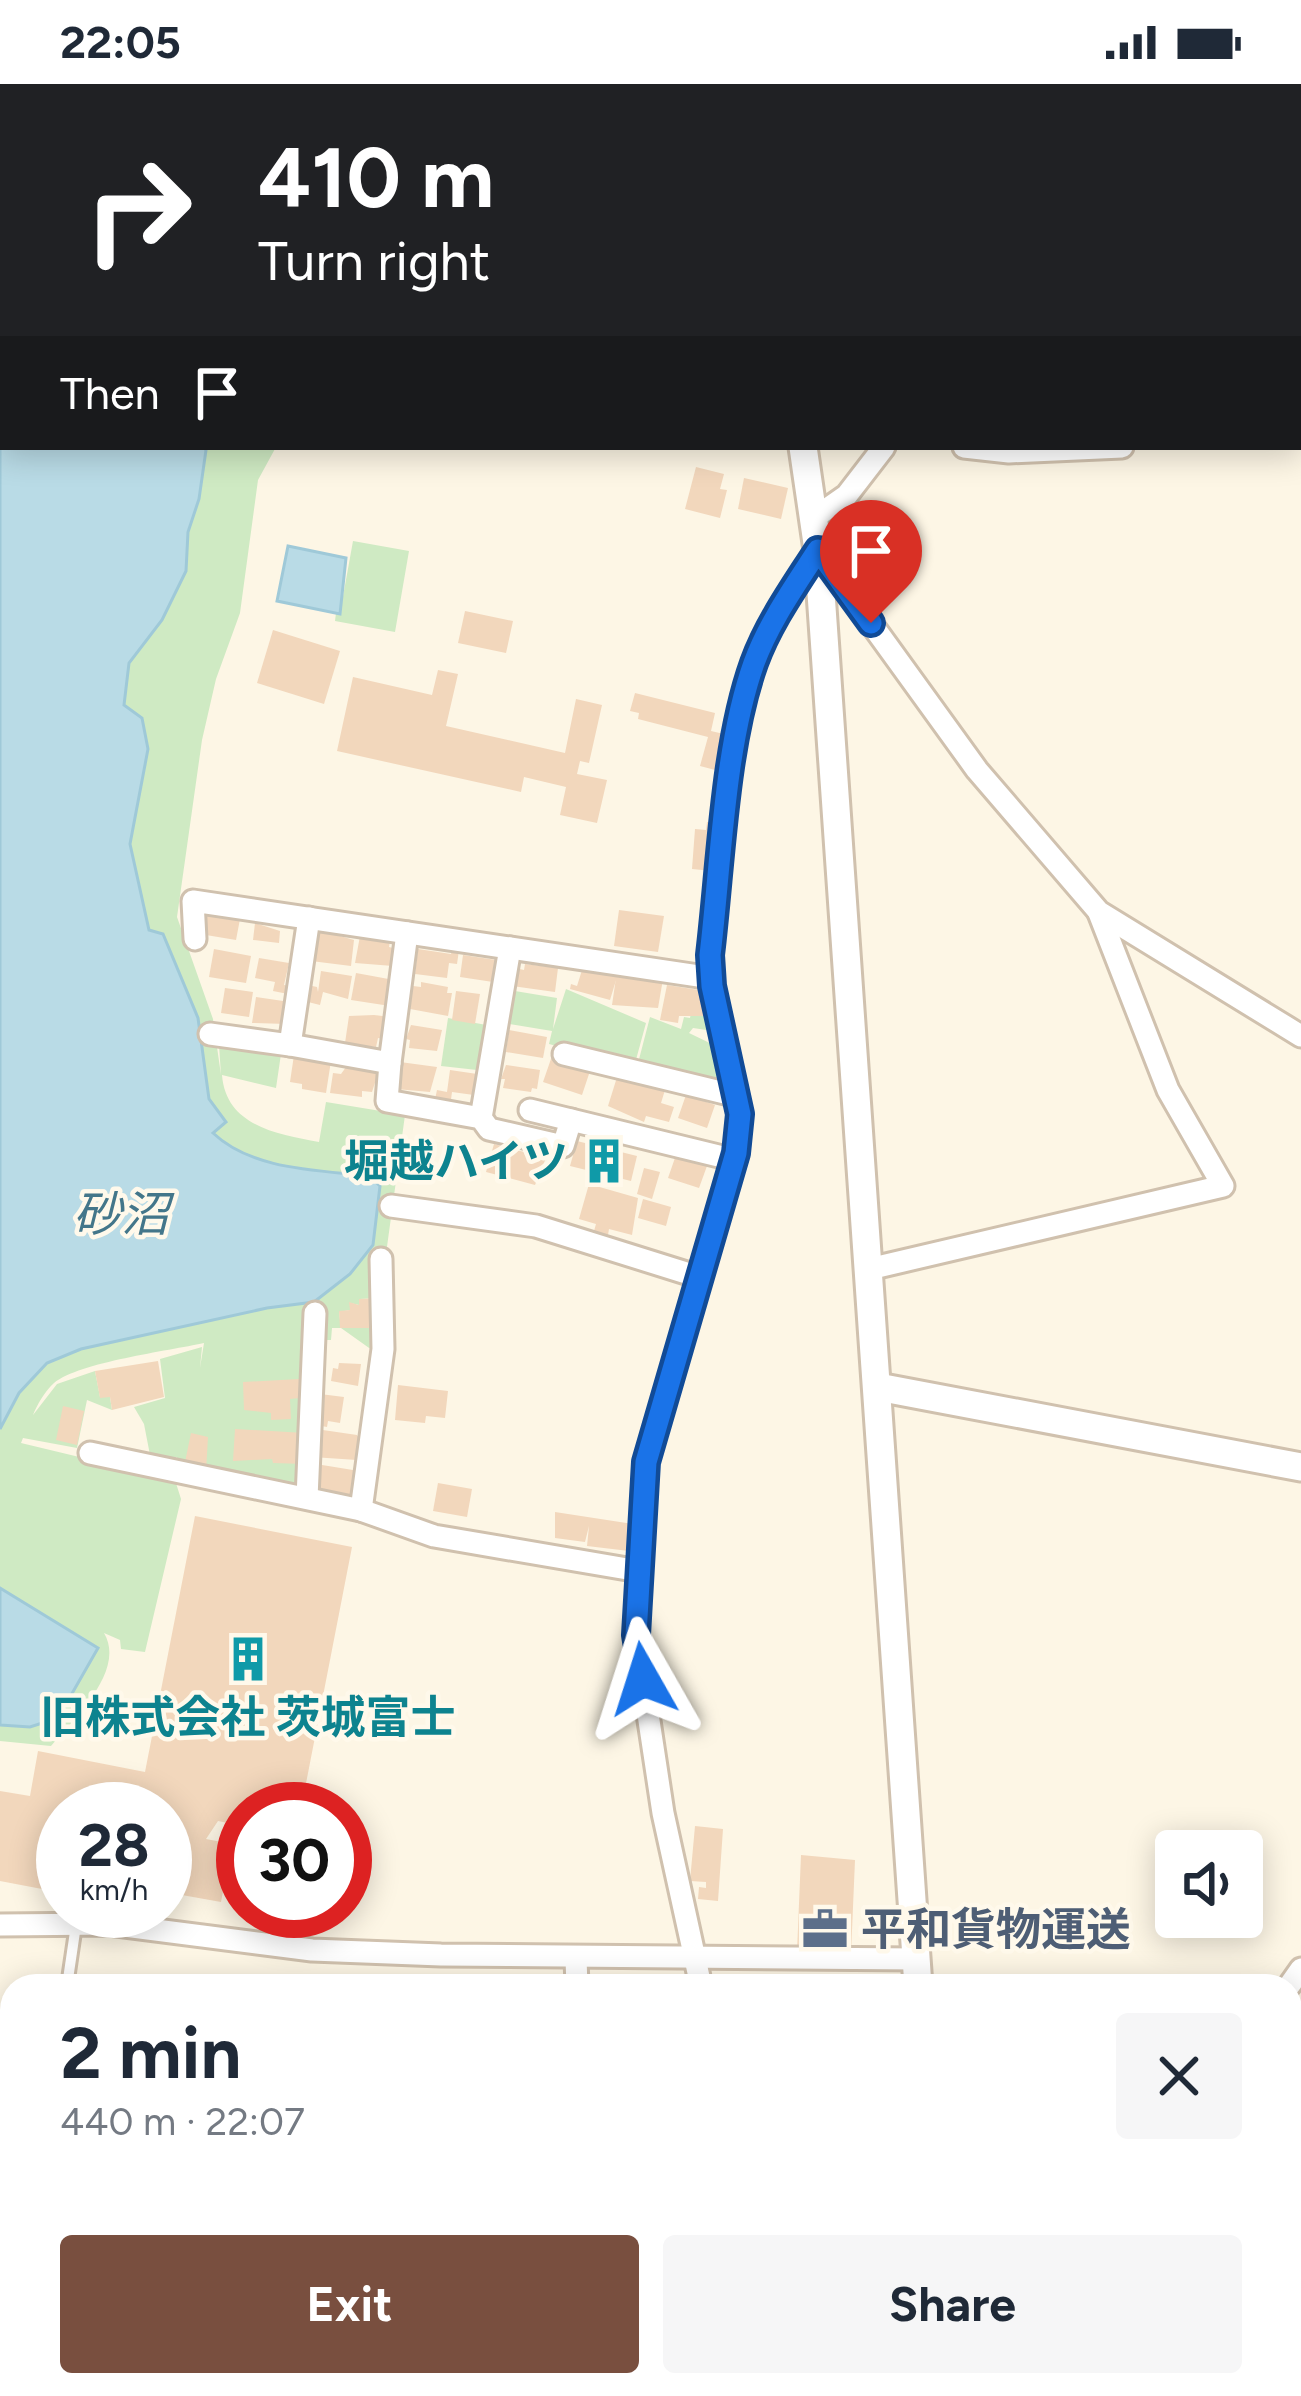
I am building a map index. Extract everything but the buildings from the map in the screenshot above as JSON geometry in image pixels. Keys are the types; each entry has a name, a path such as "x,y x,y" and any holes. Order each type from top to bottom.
{"street":[{"path":"192,1935 311,1950 694,1959 917,1972 818,550 803,450"},
{"path":"814,518 847,495 882,450"},
{"path":"991,450 1055,450"},
{"path":"818,550 977,770 1099,912 1301,1036"},
{"path":"698,1974 663,1813 636,1635 646,1462 735,1160 740,1114 710,955 739,710 755,659 818,550"},
{"path":"195,939 188,900 712,978"},
{"path":"869,1269 1223,1186 1168,1090 1099,912"},
{"path":"290,1045 309,918"},
{"path":"407,933 387,1101 481,1118 489,1129 563,1146 571,1120"},
{"path":"481,1118 510,948"},
{"path":"210,1034 391,1063"},
{"path":"564,1054 736,1096"},
{"path":"530,1110 735,1160"},
{"path":"391,1206 536,1226 699,1277"},
{"path":"361,1510 382,1349 381,1259"},
{"path":"307,1498 316,1313"},
{"path":"878,1387 1301,1467"},
{"path":"90,1453 361,1510 434,1536 639,1571"},
{"path":"0,1925 36,1925"},
{"path":"576,1959 577,1974"}],"lane":[{"path":"69,1974 74,1938"}],"green space":[{"name":"砂沼","path":"0,450 274,450 258,480 240,613 216,679 202,740 177,917 213,1019 221,1075 219,1045 281,1054 276,1088 222,1075 233,1106 243,1117 319,1142 326,1102 405,1115 380,1298 350,1303 350,1310 339,1312 341,1328 332,1328 331,1340 320,1340 305,1494 176,1465 177,1457 165,1463 150,1455 144,1424 134,1407 165,1398 160,1359 202,1347 200,1368 204,1343 83,1369 54,1383 47,1390 33,1415 57,1384 95,1371 100,1397 110,1397 112,1410 87,1400 77,1448 23,1438 21,1443 175,1480 181,1499 145,1652 121,1649 120,1640 104,1633 109,1647 103,1678 51,1746 0,1741"},
{"path":"353,541 409,551 395,632 335,621"},
{"path":"566,989 646,1023 634,1067 549,1044 552,1031 504,1023 509,990 557,998 553,1029"},
{"path":"706,1006 713,1031 693,1028 689,1033 718,1047 725,1084 637,1067 650,1017 681,1029 684,1017 690,1018 691,1013 704,1016"},
{"path":"448,1018 492,1026 486,1071 441,1066"},
{"path":"341,1328 373,1328 379,1355"}],"water":[{"name":"砂沼","path":"0,450 206,450 199,499 188,532 186,571 162,620 129,663 124,705 142,718 148,749 130,844 149,930 163,934 198,1018 209,1099 226,1122 213,1133 266,1161 369,1176 380,1186 373,1245 350,1274 314,1302 81,1349 47,1363 19,1393 0,1429"},
{"path":"288,546 346,558 340,614 277,601"},
{"path":"0,1588 98,1648 58,1718 30,1727 0,1725"}],"place":[{"name":"堀越ハイツ","path":"604,1161"},
{"name":"旧株式会社 茨城富士","path":"248,1659"},
{"name":"平和貨物運送","path":"825,1929"}],"route":[{"path":"643,1679 636,1635 646,1462 736,1153 740,1114 712,986 710,955 739,710 755,659 818,550 871,623"}]}
